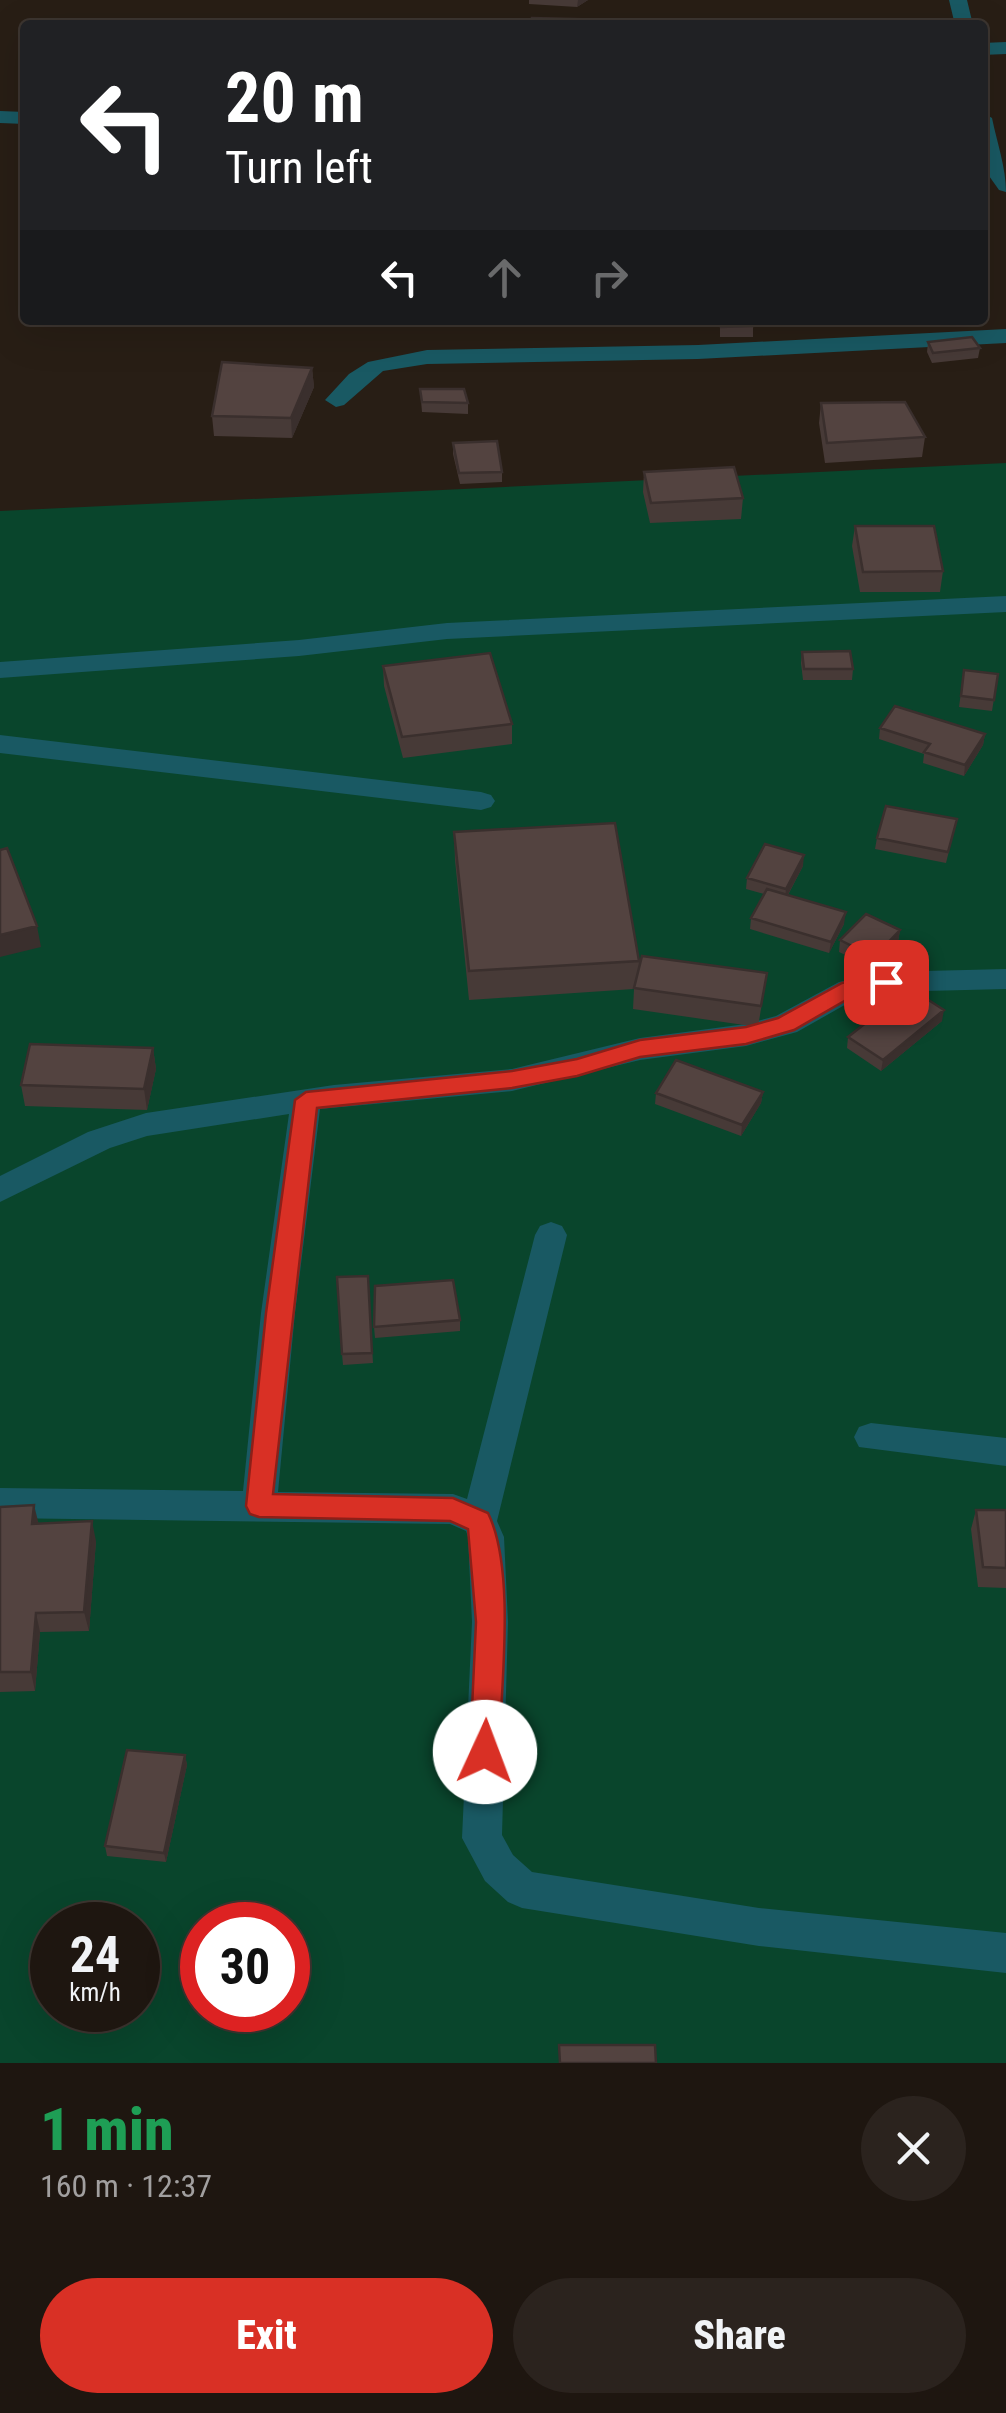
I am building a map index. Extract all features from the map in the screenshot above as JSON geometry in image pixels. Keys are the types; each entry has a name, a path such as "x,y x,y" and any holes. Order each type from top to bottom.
{"street":[{"path":"988,164 1006,186"},
{"path":"336,400 361,371 392,361 426,357 698,352 1006,336"},
{"path":"0,670 298,648 447,632 1006,604"},
{"path":"0,744 481,801"},
{"path":"4,1180 146,1124 306,1100 512,1080 577,1067 640,1048 746,1036 786,1024 850,989 886,982 1006,979"},
{"path":"259,1506 278,1313 306,1100"},
{"path":"478,1521 550,1236"},
{"path":"871,1437 1006,1452"},
{"path":"0,1503 453,1509 478,1521 486,1537 490,1622 482,1838 499,1868 522,1889 759,1927 1006,1954"}],"green space":[{"path":"1006,463 1006,2063 0,2063 0,511"}],"building":[{"path":"532,18 613,20 532,20"},
{"path":"972,337 980,348 933,353 928,342"},
{"path":"222,362 312,368 291,418 212,416"},
{"path":"420,389 464,389 468,403 422,402"},
{"path":"905,402 925,437 827,443 821,403"},
{"path":"497,441 502,472 459,473 453,443"},
{"path":"734,467 743,498 651,503 644,472"},
{"path":"855,526 934,526 943,571 863,572"},
{"path":"850,651 853,669 804,669 802,652"},
{"path":"490,653 512,724 402,737 383,666"},
{"path":"964,670 998,674 994,700 961,696"},
{"path":"895,706 985,734 965,765 924,752 930,744 880,728"},
{"path":"886,806 957,819 948,852 877,838"},
{"path":"615,823 639,961 469,971 454,832"},
{"path":"765,844 804,855 786,889 747,878"},
{"path":"7,848 37,926 0,935 0,850"},
{"path":"767,889 846,912 831,942 751,918"},
{"path":"866,914 900,930 874,957 840,940"},
{"path":"642,956 767,973 761,1006 634,988"},
{"path":"910,988 944,1010 883,1060 848,1037"},
{"path":"30,1044 153,1048 144,1089 21,1085"},
{"path":"676,1060 763,1092 742,1125 656,1093"},
{"path":"368,1276 372,1353 342,1354 337,1277"},
{"path":"453,1280 460,1320 374,1327 375,1286"},
{"path":"34,1505 32,1524 92,1521 84,1612 36,1613 31,1672 0,1672 0,1507"},
{"path":"976,1510 1006,1510 1006,1568 983,1567"},
{"path":"127,1750 185,1755 164,1853 105,1846"},
{"path":"559,2045 655,2045 656,2063 560,2063"}],"route":[{"path":"485,1752 490,1622 486,1537 478,1521 453,1509 259,1506 278,1313 306,1100 512,1080 577,1067 640,1048 746,1036 786,1024 850,989 886,982"}]}
